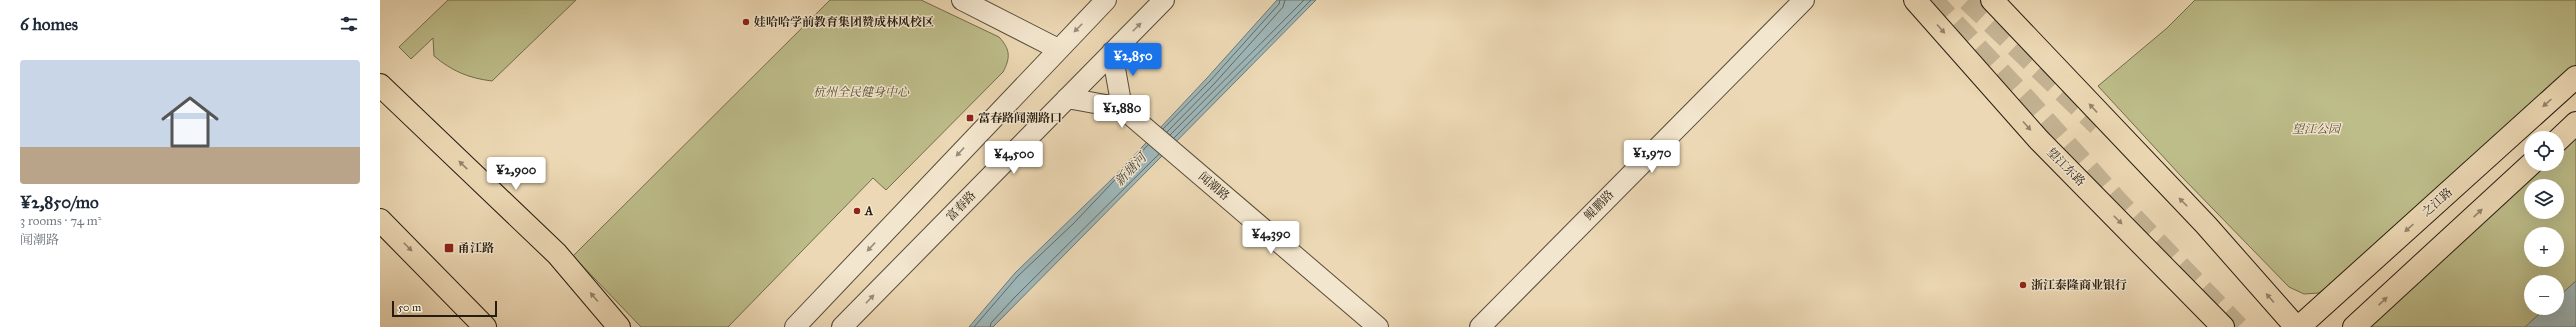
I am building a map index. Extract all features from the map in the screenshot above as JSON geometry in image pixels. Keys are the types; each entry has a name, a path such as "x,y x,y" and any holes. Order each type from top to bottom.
{"main road":[{"name":"望江东路","path":"1915,0 2039,140 2224,327"},
{"path":"1992,0 2206,225 2297,327"},
{"name":"之江路","path":"2297,327 2576,77"},
{"path":"380,85 557,254 619,327"},
{"path":"2564,134 2576,123"},
{"path":"2354,327 2524,170"},
{"path":"380,220 485,327"}],"street":[{"path":"962,0 1058,49"},
{"path":"795,327 1106,0"},
{"name":"富春路","path":"842,327 1164,0"},
{"name":"鲲鹏路","path":"1480,327 1804,0"},
{"path":"1112,52 1122,108"},
{"name":"闻潮路","path":"1067,98 1122,108 1378,327"}],"green space":[{"path":"448,0 576,0 492,81 468,76 454,70 434,56 433,38 411,59 399,47"},
{"name":"杭州全民健身中心","path":"830,0 921,0 999,37 1005,45 1008,53 1006,67 1003,72 886,190 873,178 728,327 641,327 573,256"},
{"name":"望江公园","path":"2195,0 2576,0 2576,71 2507,140 2319,293 2304,294 2289,287 2181,176 2098,86 2167,28"},
{"path":"2576,136 2576,281 2564,292 2564,275 2524,275 2524,315 2538,315 2525,327 2370,327 2524,184 2524,219 2564,219 2564,179 2530,179 2538,171 2564,171 2564,147"}],"water":[{"name":"新塘河","path":"1277,0 1316,0 993,327 969,327 1015,273 1112,179 1207,78"},
{"path":"2576,281 2576,327 2525,327 2538,315 2564,315 2564,292"}],"tunnel":[{"path":"1932,0 2030,104 2116,200 2238,327"},
{"path":"1968,0 2098,125"}],"place":[{"name":"娃哈哈学前教育集团赞成林风校区","path":"746,22"},
{"name":"富春路闻潮路口","path":"970,118"},
{"name":"A","path":"857,211"},
{"name":"甬江路","path":"449,248"},
{"name":"浙江泰隆商业银行","path":"2023,285"}]}
